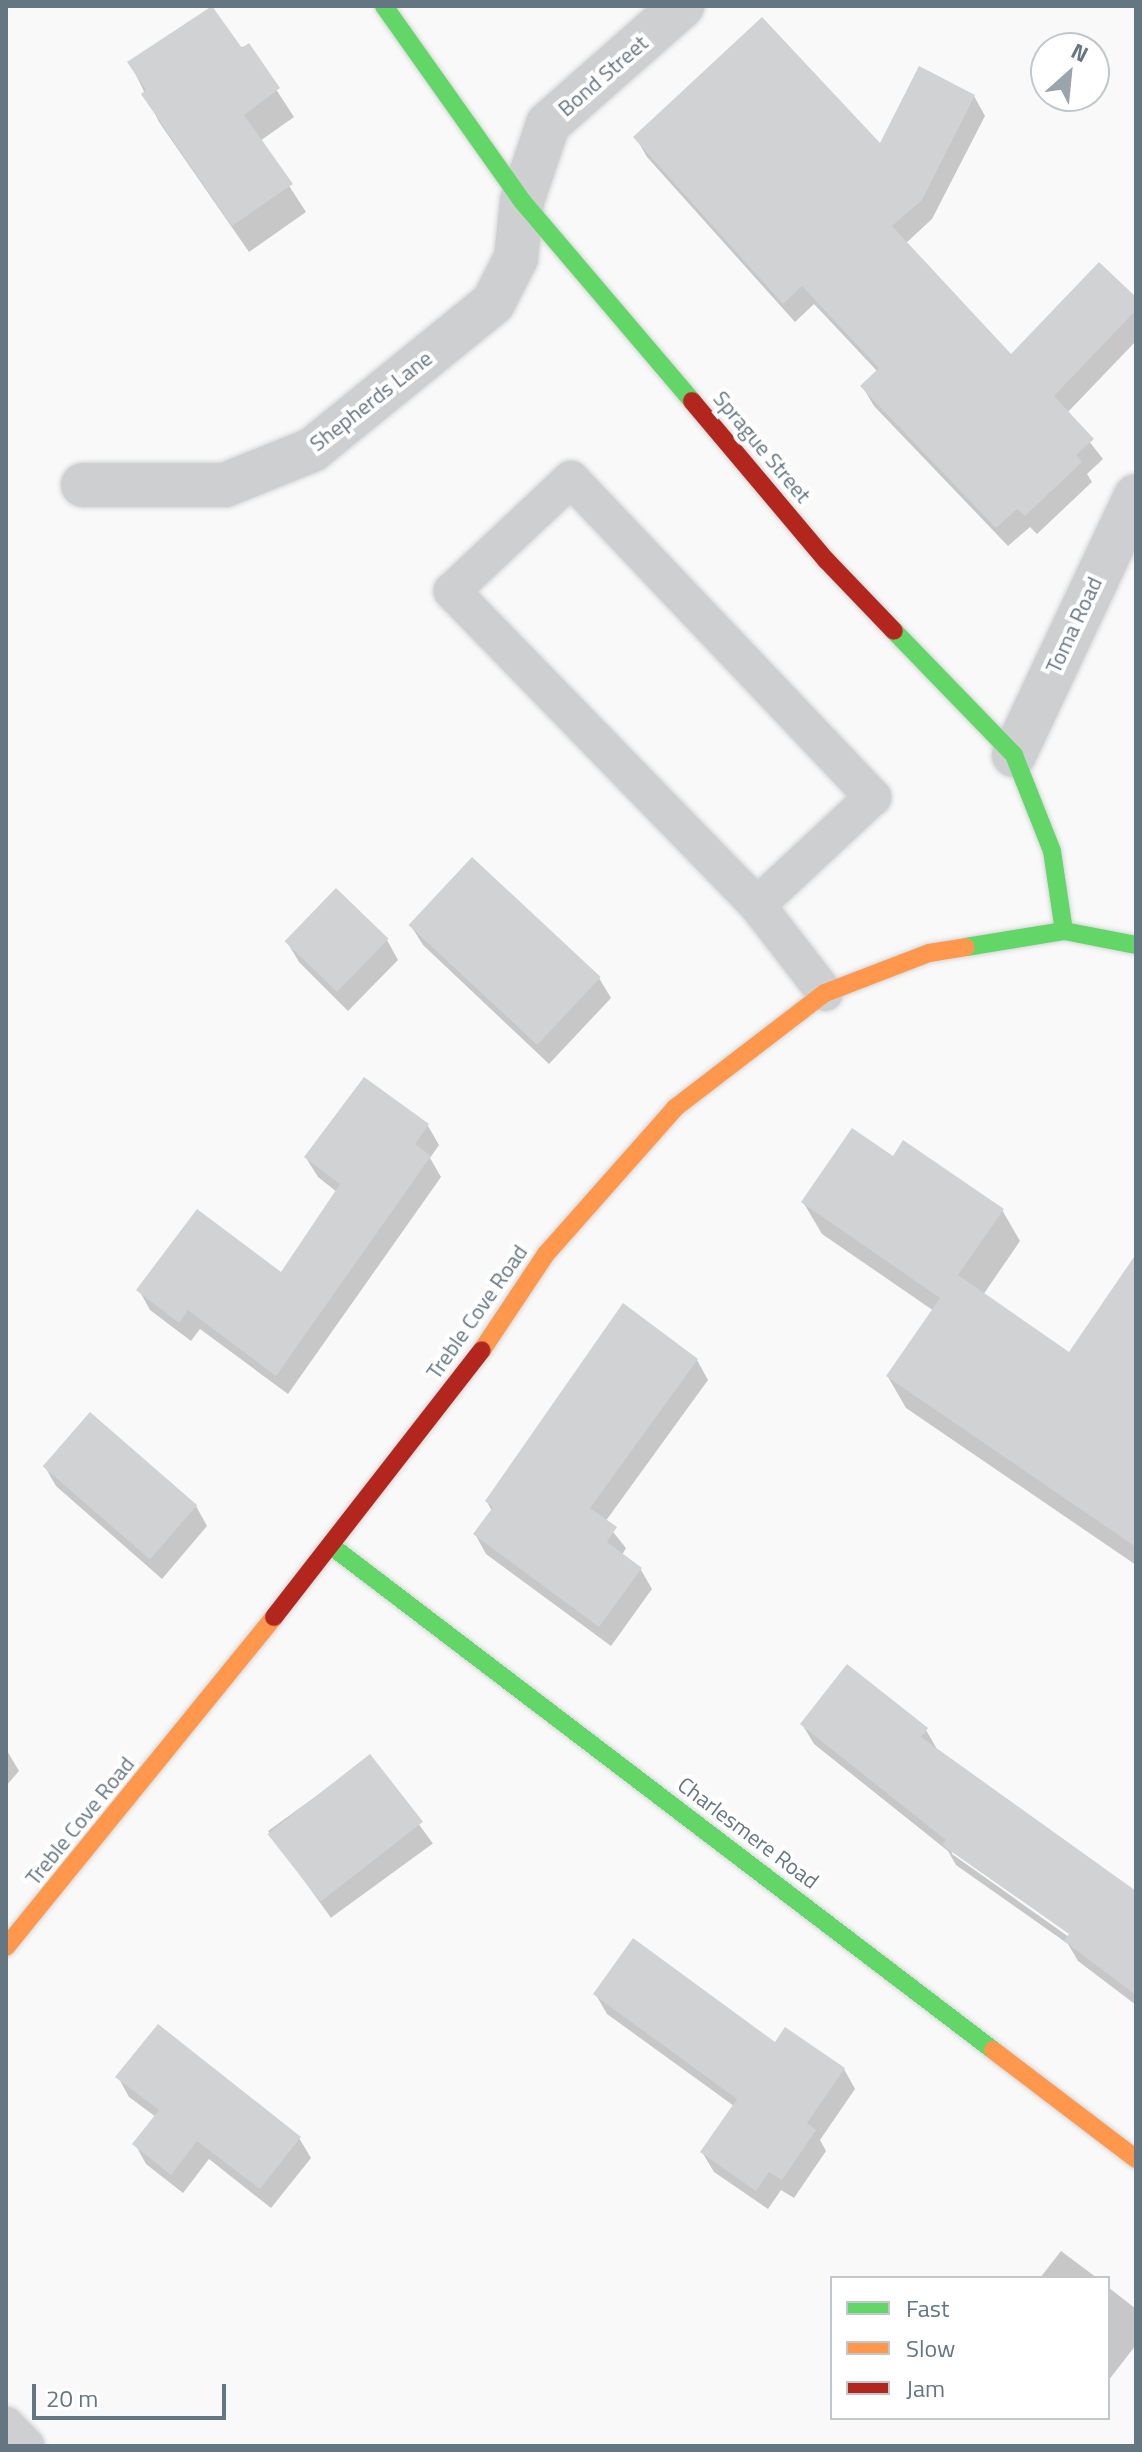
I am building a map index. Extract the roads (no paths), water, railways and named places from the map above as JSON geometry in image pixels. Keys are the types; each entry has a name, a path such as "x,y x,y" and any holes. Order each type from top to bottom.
{"street":[{"name":"Sprague Street","path":"384,6 522,201 826,560 1014,755 1052,851 1064,931"},
{"name":"Bond Street","path":"522,201 548,124 682,6"},
{"name":"Shepherds Lane","path":"83,485 225,485 312,450 493,303 516,258 522,201"},
{"name":"Toma Road","path":"1014,755 1136,496"},
{"name":"Treble Cove Road","path":"6,1947 471,1367 546,1254 675,1108 825,993 929,953 1064,931 1136,945"},
{"name":"Charlesmere Road","path":"330,1545 1136,2159"}],"lane":[{"path":"757,905 873,797 571,479 452,591 757,905 825,993"},
{"path":"6,2425 26,2446"}]}
